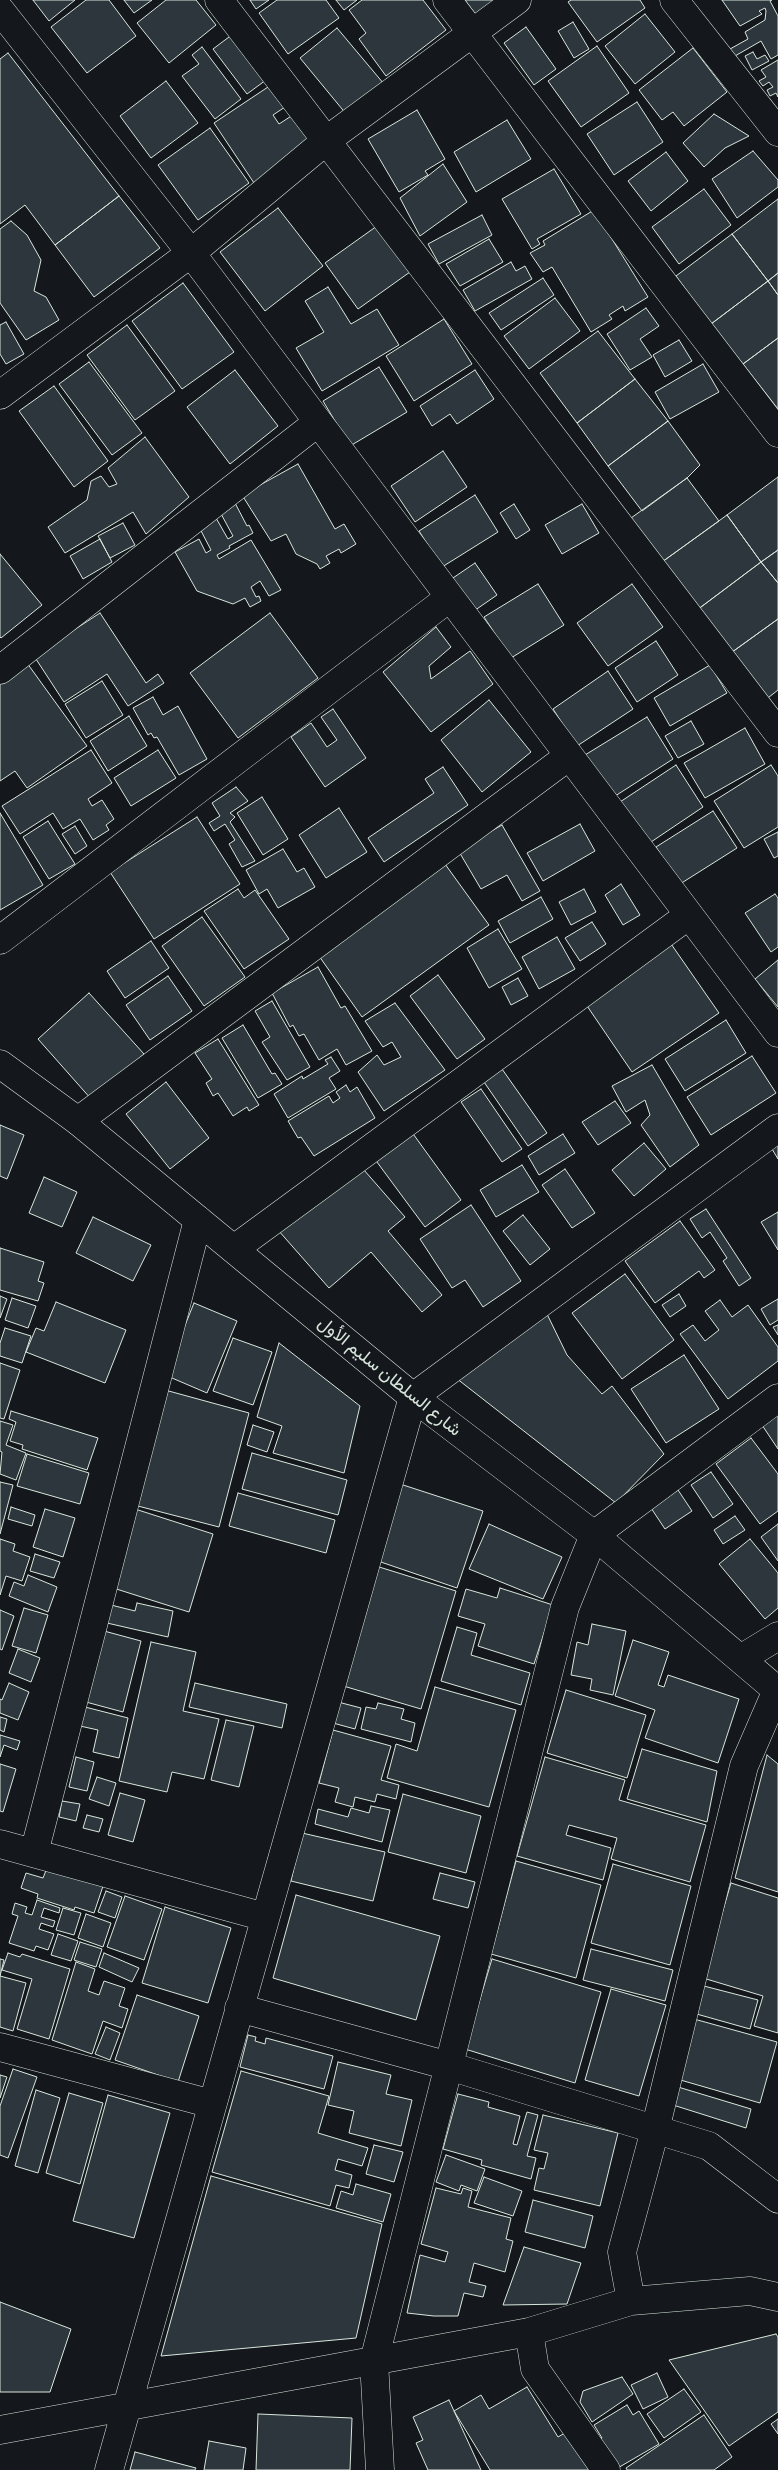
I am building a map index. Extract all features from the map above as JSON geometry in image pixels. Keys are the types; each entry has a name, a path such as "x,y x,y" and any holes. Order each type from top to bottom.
{"street":[{"path":"219,0 778,733"},
{"path":"447,0 778,433"},
{"path":"0,395 191,253 327,140 517,0"},
{"path":"674,0 778,132"},
{"path":"0,10 8,38 191,253 317,423 778,1033"},
{"path":"0,670 317,423"},
{"path":"0,940 449,598"},
{"path":"78,1121 569,756"},
{"path":"234,1249 689,915"},
{"name":"شارع السلطان سليم الأول","path":"1,1069 78,1121 413,1397 594,1535 742,1658 777,1690"},
{"path":"110,2470 126,2407 413,1397 778,1128"},
{"path":"34,1853 198,1220"},
{"path":"380,2470 374,2361 565,1607 594,1535 778,1398"},
{"path":"742,1658 778,1636"},
{"path":"631,2301 622,2252 655,2130 744,1766 777,1690"},
{"path":"0,1844 265,1917"},
{"path":"239,2008 449,2066 709,2146 778,2199"},
{"path":"0,2047 212,2104"},
{"path":"0,2430 529,2332 631,2301 750,2291 778,2297"},
{"path":"529,2332 535,2369 606,2470"}],"building":[{"path":"33,0 75,0 49,21"},
{"path":"86,0 109,0 136,36 87,73 51,27"},
{"path":"124,0 152,0 134,13"},
{"path":"166,0 196,0 216,25 169,63 137,23"},
{"path":"250,0 269,0 256,9"},
{"path":"277,0 326,0 339,18 288,54 259,13"},
{"path":"336,0 357,0 344,10"},
{"path":"362,0 423,0 446,30 386,76 359,39 366,33 349,10"},
{"path":"465,0 498,0 477,16"},
{"path":"571,0 640,0 645,8 597,42 568,2"},
{"path":"722,0 772,0 770,1 778,16 778,55 771,59 761,41 735,56 730,49 748,39 745,32 765,20 766,11 765,8 759,11 762,14 740,26"},
{"path":"645,14 675,52 635,84 605,46"},
{"path":"573,22 589,49 574,58 558,31"},
{"path":"526,27 556,69 534,85 504,43"},
{"path":"337,28 384,84 347,115 300,58"},
{"path":"233,34 266,80 247,94 213,49"},
{"path":"597,46 629,93 581,127 548,81"},
{"path":"202,47 241,99 215,119 182,76 199,64 192,55"},
{"path":"693,48 727,92 684,126 673,112 662,120 639,90"},
{"path":"753,52 757,59 765,55 769,61 752,70 745,56"},
{"path":"8,53 119,196 55,245 25,205 0,224 0,59"},
{"path":"778,60 778,97 776,93 770,96 767,90 773,87 769,82 763,86 759,81 766,77 761,70"},
{"path":"166,81 198,123 151,158 120,116"},
{"path":"274,83 288,105 273,115 279,124 299,111 318,140 254,183 214,123"},
{"path":"637,102 663,142 614,175 587,134"},
{"path":"417,110 445,159 425,171 428,175 399,192 368,139"},
{"path":"714,114 749,136 725,148 704,167 683,143"},
{"path":"507,120 531,159 476,192 454,152"},
{"path":"210,128 249,183 198,220 158,165"},
{"path":"753,151 778,180 778,187 737,218 712,179"},
{"path":"666,152 688,181 651,211 628,181"},
{"path":"443,164 467,202 420,236 400,198"},
{"path":"554,169 581,214 537,239 540,244 532,249 502,199"},
{"path":"704,189 731,225 679,264 652,227"},
{"path":"119,196 160,248 94,297 55,245"},
{"path":"778,199 778,273 768,281 732,234"},
{"path":"278,208 323,266 265,311 220,252"},
{"path":"594,210 648,297 625,311 623,306 609,315 612,319 591,332 552,267 543,272 530,253 545,245 543,241"},
{"path":"482,215 492,235 439,264 428,244"},
{"path":"11,221 27,235 41,260 34,291 46,297 59,320 26,340 0,303 0,229"},
{"path":"377,226 410,272 358,309 325,263"},
{"path":"732,234 768,281 711,324 676,276"},
{"path":"489,239 503,262 460,286 446,264"},
{"path":"511,262 516,271 525,266 532,279 475,311 463,290"},
{"path":"778,273 778,295 768,281"},
{"path":"543,278 554,295 501,330 489,313"},
{"path":"768,281 778,295 778,338 743,364 711,324"},
{"path":"183,283 234,352 182,389 132,321"},
{"path":"328,287 351,324 377,309 399,345 322,391 296,348 324,332 305,301"},
{"path":"555,298 580,331 529,369 504,336"},
{"path":"646,308 659,326 640,339 652,357 630,370 607,334"},
{"path":"444,319 472,364 414,401 386,356"},
{"path":"6,322 24,354 6,364 0,354 0,325"},
{"path":"127,325 175,391 135,420 87,355"},
{"path":"598,331 635,379 577,423 540,373"},
{"path":"778,338 778,409 743,364"},
{"path":"679,340 692,361 665,377 653,355"},
{"path":"89,362 142,433 112,455 59,384"},
{"path":"703,364 719,392 670,419 655,392"},
{"path":"379,367 407,412 350,446 323,401"},
{"path":"235,370 278,426 230,464 187,407"},
{"path":"475,370 494,399 457,424 450,414 432,426 420,406"},
{"path":"635,379 668,421 608,466 577,423"},
{"path":"54,386 108,461 74,487 19,411"},
{"path":"668,421 700,465 687,478 642,511 608,466"},
{"path":"145,437 189,497 146,534 133,512 65,553 48,527 87,500 91,481 101,476 109,487 117,484 108,468"},
{"path":"443,451 467,487 415,522 391,486"},
{"path":"298,464 335,529 344,524 356,544 341,553 339,549 326,556 330,563 320,569 317,564 296,554 286,534 271,541 242,495"},
{"path":"778,477 778,550 761,562 727,515"},
{"path":"687,478 719,521 662,562 631,518"},
{"path":"475,495 498,532 442,567 419,531"},
{"path":"235,503 247,526 249,525 253,533 217,555 219,559 251,540 281,590 269,596 260,581 251,587 256,597 259,596 261,601 250,607 245,598 233,604 197,591 175,552 199,539 206,553 211,550 199,527 216,518 228,539 233,536 220,512"},
{"path":"514,504 530,530 516,539 500,513"},
{"path":"582,504 599,533 562,554 545,525"},
{"path":"727,515 761,562 697,610 662,562"},
{"path":"123,523 135,545 110,558 98,536"},
{"path":"100,539 112,562 83,579 70,556"},
{"path":"778,550 778,583 761,562"},
{"path":"0,554 42,605 1,638 0,637"},
{"path":"761,562 778,583 778,619 728,655 697,610"},
{"path":"475,563 497,595 471,613 450,580"},
{"path":"538,584 564,625 511,658 484,617"},
{"path":"632,584 663,627 608,666 577,623"},
{"path":"100,613 146,683 158,674 164,683 128,706 107,674 64,702 34,656"},
{"path":"270,613 318,678 238,738 190,673"},
{"path":"778,619 778,690 764,701 728,655"},
{"path":"436,627 451,647 429,666 431,679 470,651 493,684 431,732 383,672"},
{"path":"656,641 678,675 637,702 615,668"},
{"path":"27,663 87,746 27,788 15,771 0,781 0,682"},
{"path":"710,665 727,693 670,726 654,698"},
{"path":"608,671 633,709 577,746 553,709"},
{"path":"102,681 123,715 86,738 65,704"},
{"path":"153,697 163,715 178,706 207,759 179,775 157,737 154,738 151,733 148,735 133,708"},
{"path":"489,700 531,752 482,792 441,740"},
{"path":"333,709 366,758 325,787 291,737 311,723 327,747 337,740 321,717"},
{"path":"129,716 147,746 108,771 90,741"},
{"path":"647,717 673,759 612,798 585,755"},
{"path":"691,721 704,744 678,758 665,736"},
{"path":"745,728 765,764 705,798 684,763"},
{"path":"91,750 112,783 88,799 92,806 102,800 114,819 106,825 109,830 93,840 80,819 63,829 53,813 20,834 2,806"},
{"path":"158,750 176,778 131,806 114,778"},
{"path":"676,765 703,807 648,844 620,802"},
{"path":"771,765 778,776 778,827 744,848 714,801"},
{"path":"443,767 468,805 384,862 368,838 434,793 425,779"},
{"path":"236,787 248,801 230,813 235,817 230,822 255,861 242,867 229,844 235,840 225,824 214,831 209,823 220,816 212,803"},
{"path":"262,797 288,839 263,855 237,813"},
{"path":"339,808 367,852 326,878 299,835"},
{"path":"713,811 737,848 680,884 656,847"},
{"path":"0,813 43,885 0,910"},
{"path":"197,817 240,884 154,939 110,872"},
{"path":"48,821 75,864 49,879 23,837"},
{"path":"580,824 595,851 543,881 527,853"},
{"path":"502,825 540,891 522,901 507,875 481,889 458,850"},
{"path":"75,826 87,846 75,854 62,834"},
{"path":"778,832 778,856 774,858 764,839"},
{"path":"283,849 297,872 304,868 315,887 278,908 267,889 259,894 246,870"},
{"path":"445,864 489,925 362,1017 319,956"},
{"path":"621,884 640,915 623,925 605,895"},
{"path":"238,889 244,898 255,890 289,939 244,969 204,911"},
{"path":"584,889 596,912 571,925 559,902"},
{"path":"775,894 778,898 778,947 771,952 745,913"},
{"path":"541,897 553,919 510,943 498,921"},
{"path":"202,917 245,977 204,1006 162,946"},
{"path":"592,922 606,944 580,961 565,938"},
{"path":"498,929 522,969 489,988 467,948"},
{"path":"557,937 575,969 539,989 522,957"},
{"path":"151,941 169,968 125,998 107,971"},
{"path":"669,941 719,1013 632,1072 583,1000"},
{"path":"778,960 778,1007 755,979"},
{"path":"318,967 341,1008 345,1006 372,1051 346,1065 337,1049 319,1060 304,1034 299,1036 293,1025 290,1027 272,993"},
{"path":"438,975 485,1039 457,1059 410,996"},
{"path":"168,976 192,1011 150,1040 126,1005"},
{"path":"518,978 528,996 511,1005 502,987"},
{"path":"89,993 144,1054 92,1100 38,1039"},
{"path":"272,1001 310,1067 287,1080 262,1042 270,1037 255,1011"},
{"path":"395,1003 445,1070 384,1111 358,1072 377,1055 384,1065 401,1057 392,1042 383,1047 365,1021"},
{"path":"726,1020 746,1053 685,1091 665,1059"},
{"path":"243,1025 272,1074 275,1073 282,1084 258,1098 222,1038"},
{"path":"218,1039 259,1105 249,1111 247,1107 233,1116 218,1093 213,1096 206,1083 212,1079 195,1053"},
{"path":"752,1056 776,1093 711,1135 687,1097"},
{"path":"331,1057 340,1071 329,1078 336,1089 288,1118 274,1094 302,1076 303,1079 328,1064 325,1060"},
{"path":"652,1065 699,1145 670,1167 641,1125 650,1115 645,1100 626,1112 612,1086"},
{"path":"502,1069 547,1133 528,1146 484,1082"},
{"path":"166,1082 209,1138 170,1169 126,1114"},
{"path":"346,1085 350,1092 357,1087 375,1118 314,1156 301,1137 298,1138 288,1121 329,1096 333,1103 340,1098 336,1092"},
{"path":"481,1089 522,1149 502,1162 461,1102"},
{"path":"615,1101 631,1123 598,1145 582,1122"},
{"path":"0,1125 24,1135 7,1179 0,1176"},
{"path":"411,1131 461,1200 425,1227 374,1158"},
{"path":"563,1134 575,1153 539,1175 528,1156"},
{"path":"644,1143 666,1169 634,1196 612,1170"},
{"path":"778,1145 778,1159 772,1149"},
{"path":"357,1162 405,1217 388,1231 442,1295 422,1312 371,1252 329,1288 278,1230"},
{"path":"522,1165 539,1192 496,1217 480,1190"},
{"path":"565,1169 595,1213 572,1228 542,1185"},
{"path":"44,1177 77,1192 62,1227 29,1213"},
{"path":"471,1205 521,1281 483,1307 465,1280 452,1288 420,1239"},
{"path":"706,1209 751,1278 739,1286 723,1261 727,1258 710,1232 702,1238 690,1219"},
{"path":"778,1212 778,1250 761,1222"},
{"path":"523,1215 550,1249 530,1265 503,1231"},
{"path":"93,1217 151,1245 133,1281 76,1253"},
{"path":"680,1221 715,1270 704,1278 699,1271 655,1303 625,1261"},
{"path":"0,1248 44,1262 38,1281 44,1283 38,1301 0,1290"},
{"path":"625,1274 674,1340 622,1379 572,1313"},
{"path":"679,1294 686,1306 670,1317 662,1305"},
{"path":"0,1296 7,1299 0,1318"},
{"path":"12,1298 36,1306 28,1328 5,1320"},
{"path":"778,1299 778,1320 770,1325 761,1309"},
{"path":"720,1300 732,1317 748,1305 778,1347 778,1361 728,1399 680,1334 693,1325 705,1341 719,1330 705,1311"},
{"path":"56,1302 126,1330 105,1383 26,1352 36,1328 44,1331"},
{"path":"194,1303 237,1321 207,1393 165,1375"},
{"path":"546,1312 567,1355 602,1394 612,1386 664,1454 616,1503 456,1378"},
{"path":"778,1325 778,1335 773,1327"},
{"path":"5,1328 31,1336 22,1363 0,1356 0,1343"},
{"path":"233,1338 272,1352 253,1405 213,1391"},
{"path":"279,1343 360,1406 344,1473 273,1453 282,1426 257,1417"},
{"path":"684,1355 719,1409 666,1443 631,1389"},
{"path":"0,1363 20,1370 4,1419 0,1418"},
{"path":"165,1390 249,1413 219,1527 134,1505"},
{"path":"11,1411 98,1438 87,1470 22,1449 23,1445 10,1441 16,1422 9,1419"},
{"path":"778,1413 778,1449 762,1425"},
{"path":"0,1421 13,1425 6,1445 26,1453 16,1480 0,1474 2,1452 0,1451"},
{"path":"253,1425 274,1432 267,1452 247,1445"},
{"path":"751,1438 778,1474 778,1511 760,1524 716,1464"},
{"path":"252,1453 347,1480 338,1515 242,1489"},
{"path":"27,1454 89,1473 80,1504 17,1486"},
{"path":"711,1472 733,1504 713,1518 691,1485"},
{"path":"0,1482 13,1485 0,1534"},
{"path":"397,1483 483,1511 457,1588 372,1559"},
{"path":"678,1490 692,1511 665,1529 651,1508"},
{"path":"238,1493 335,1520 326,1553 229,1526"},
{"path":"11,1507 35,1515 32,1526 8,1519"},
{"path":"45,1509 75,1518 63,1557 33,1547"},
{"path":"135,1509 213,1534 189,1612 110,1587"},
{"path":"735,1516 745,1530 723,1544 714,1530"},
{"path":"489,1524 562,1557 543,1599 469,1569"},
{"path":"778,1524 778,1561 761,1537"},
{"path":"0,1539 15,1544 13,1551 30,1557 22,1581 6,1576 0,1595"},
{"path":"750,1539 778,1573 778,1608 765,1619 719,1564"},
{"path":"35,1554 60,1562 54,1578 30,1571"},
{"path":"376,1566 456,1591 421,1709 340,1685"},
{"path":"28,1575 57,1587 48,1612 9,1596 14,1582 24,1586"},
{"path":"500,1588 553,1605 534,1664 478,1646 485,1624 458,1616 466,1589 497,1598"},
{"path":"137,1603 173,1611 168,1637 107,1623 111,1605 135,1611"},
{"path":"24,1608 48,1615 36,1653 12,1646"},
{"path":"0,1610 14,1616 2,1650 0,1649"},
{"path":"592,1624 626,1631 613,1695 590,1690 592,1679 571,1675 577,1642 588,1645"},
{"path":"457,1627 477,1633 471,1655 530,1673 521,1705 441,1681"},
{"path":"104,1631 141,1641 123,1712 86,1702"},
{"path":"633,1640 669,1652 658,1685 664,1687 668,1675 739,1699 718,1763 645,1738 655,1710 615,1696"},
{"path":"151,1642 196,1652 183,1711 219,1719 204,1779 172,1772 167,1792 119,1781"},
{"path":"18,1649 40,1658 31,1682 9,1673"},
{"path":"9,1683 29,1692 18,1720 0,1713 0,1699 2,1700"},
{"path":"195,1683 287,1704 282,1728 189,1707"},
{"path":"435,1687 516,1710 489,1807 387,1778 396,1744 417,1751"},
{"path":"566,1690 646,1715 627,1778 547,1753"},
{"path":"338,1702 361,1708 355,1729 333,1723"},
{"path":"378,1703 404,1709 401,1719 415,1723 411,1742 361,1729 366,1707 376,1709"},
{"path":"85,1707 128,1718 119,1758 93,1752 98,1730 80,1726"},
{"path":"0,1717 7,1719 4,1732 0,1730"},
{"path":"226,1720 254,1726 239,1787 211,1780"},
{"path":"333,1730 391,1746 381,1780 399,1785 396,1799 377,1794 375,1802 355,1797 353,1807 335,1802 339,1788 319,1783"},
{"path":"0,1735 20,1741 17,1750 4,1745 0,1757"},
{"path":"642,1749 717,1771 707,1822 627,1799"},
{"path":"767,1755 778,1764 778,1892 735,1878"},
{"path":"76,1757 94,1762 87,1791 69,1787"},
{"path":"545,1757 625,1780 619,1800 706,1825 690,1882 611,1859 617,1838 569,1825 566,1835 611,1848 603,1880 517,1856"},
{"path":"0,1764 16,1769 3,1812 0,1811"},
{"path":"97,1777 116,1783 109,1806 89,1799"},
{"path":"120,1793 145,1800 133,1842 108,1835"},
{"path":"403,1794 481,1816 466,1873 388,1852"},
{"path":"62,1801 80,1804 76,1821 59,1817"},
{"path":"371,1806 390,1810 382,1842 315,1824 318,1809 348,1817 351,1808 369,1813"},
{"path":"87,1815 103,1819 99,1832 83,1828"},
{"path":"302,1833 385,1852 373,1901 291,1881"},
{"path":"516,1861 601,1885 576,1978 491,1954"},
{"path":"613,1864 691,1886 670,1965 591,1943"},
{"path":"47,1868 103,1886 94,1913 75,1907 74,1910 37,1898 38,1894 21,1888 26,1873 43,1878"},
{"path":"440,1873 475,1882 468,1908 433,1899"},
{"path":"731,1883 778,1898 778,2033 754,2026 763,1996 703,1978"},
{"path":"106,1891 122,1897 115,1918 98,1912"},
{"path":"296,1895 440,1936 416,2020 273,1978"},
{"path":"125,1896 162,1909 144,1960 107,1947"},
{"path":"37,1900 60,1908 59,1913 44,1908 41,1917 55,1921 53,1927 41,1923 39,1929 54,1934 48,1950 36,1946 34,1951 9,1943 18,1916 12,1914 15,1903 27,1907 25,1913 32,1915"},
{"path":"165,1907 231,1928 208,2003 142,1983"},
{"path":"63,1908 81,1913 74,1935 56,1930"},
{"path":"86,1914 111,1923 103,1947 78,1938"},
{"path":"58,1934 78,1941 71,1961 51,1955"},
{"path":"80,1942 102,1949 96,1967 74,1960"},
{"path":"591,1949 673,1970 665,2001 583,1980"},
{"path":"8,1953 20,1957 22,1954 70,1969 49,2039 17,2029 32,1979 2,1970"},
{"path":"104,1953 139,1968 132,1982 99,1967"},
{"path":"0,1959 4,1960 0,1976"},
{"path":"492,1959 601,1992 575,2083 465,2049"},
{"path":"76,1962 95,1969 88,1991 99,1995 104,1981 125,1988 119,2006 128,2009 122,2028 103,2021 92,2054 52,2040"},
{"path":"0,1976 26,1983 13,2031 0,2027"},
{"path":"700,1985 758,2000 750,2029 693,2013"},
{"path":"611,1989 666,2005 639,2096 585,2080"},
{"path":"137,1995 199,2016 178,2082 115,2060"},
{"path":"694,2019 777,2042 760,2103 677,2079"},
{"path":"106,2027 120,2033 110,2060 95,2054"},
{"path":"248,2035 256,2037 255,2041 265,2044 266,2038 333,2056 324,2089 240,2067"},
{"path":"338,2062 391,2075 386,2094 412,2100 401,2146 349,2133 354,2111 328,2105"},
{"path":"13,2069 37,2077 8,2158 0,2155 0,2106"},
{"path":"241,2071 329,2096 318,2133 368,2148 362,2166 338,2159 335,2170 352,2175 349,2188 336,2185 330,2206 212,2172"},
{"path":"0,2075 7,2077 0,2098"},
{"path":"678,2087 751,2109 746,2128 673,2105"},
{"path":"36,2090 60,2098 38,2173 15,2166"},
{"path":"69,2093 103,2103 80,2184 46,2173"},
{"path":"458,2094 489,2102 488,2107 520,2116 513,2144 517,2145 527,2112 538,2115 527,2156 536,2158 531,2179 481,2165 482,2160 443,2149"},
{"path":"108,2095 170,2113 134,2238 73,2221"},
{"path":"543,2115 618,2133 600,2206 534,2190 539,2168 544,2169 548,2153 534,2150"},
{"path":"374,2145 403,2152 394,2182 366,2174"},
{"path":"446,2155 485,2169 477,2191 461,2185 459,2191 436,2182"},
{"path":"211,2176 382,2224 356,2338 161,2356"},
{"path":"484,2177 522,2191 513,2216 474,2203"},
{"path":"356,2184 391,2194 383,2222 336,2208 341,2191 353,2195"},
{"path":"436,2188 461,2194 463,2188 472,2191 468,2207 511,2218 506,2239 513,2241 505,2272 474,2263 469,2282 486,2286 483,2297 464,2293 458,2316 407,2313 420,2255 445,2262 448,2252 421,2244"},
{"path":"533,2200 593,2216 585,2248 525,2232"},
{"path":"524,2247 581,2263 567,2304 503,2305"},
{"path":"0,2302 71,2329 50,2392 0,2392"},
{"path":"776,2334 778,2337 778,2412 729,2446 669,2360"},
{"path":"657,2373 668,2397 643,2409 631,2385"},
{"path":"622,2377 633,2394 592,2422 580,2402 583,2391"},
{"path":"527,2387 558,2437 570,2430 594,2470 490,2470 454,2411 481,2395 489,2409"},
{"path":"684,2389 701,2412 664,2438 647,2414"},
{"path":"449,2400 481,2470 428,2470 416,2443 423,2440 413,2417"},
{"path":"627,2405 633,2415 639,2411 659,2444 616,2469 599,2440 602,2438 594,2425"},
{"path":"258,2414 352,2418 350,2470 256,2470"},
{"path":"704,2415 732,2457 714,2470 627,2470 626,2468"},
{"path":"778,2419 778,2434 771,2424"},
{"path":"209,2441 246,2448 243,2470 204,2470"},
{"path":"135,2452 196,2468 195,2470 130,2470"}]}
